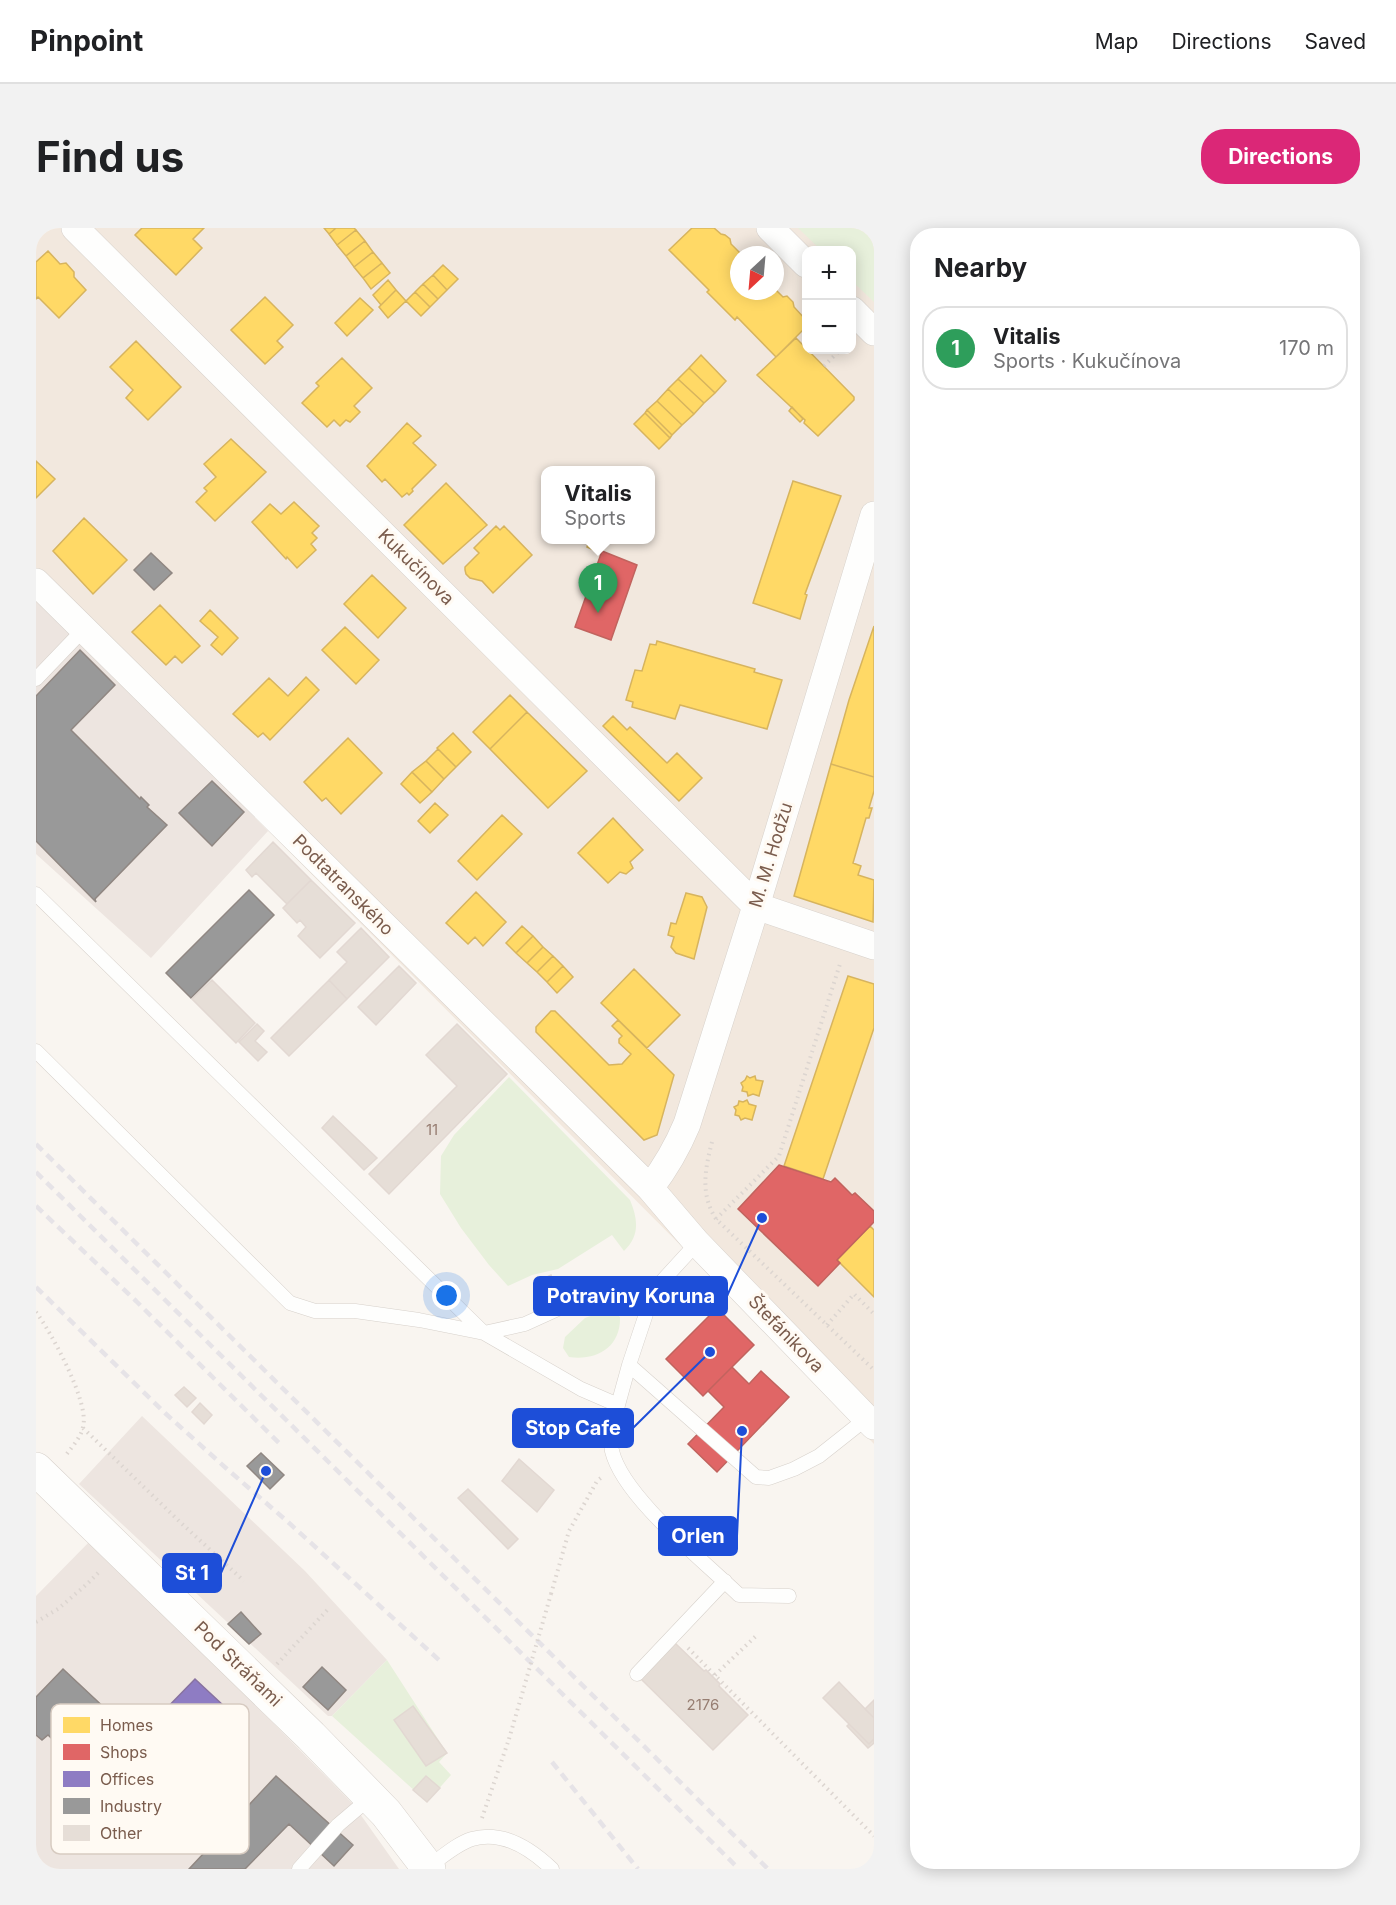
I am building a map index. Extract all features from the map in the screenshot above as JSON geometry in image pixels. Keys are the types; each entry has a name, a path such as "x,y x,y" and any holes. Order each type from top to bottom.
{"street":[{"name":"Kukučínova","path":"75,228 756,906"},
{"path":"770,228 802,259"},
{"path":"856,314 874,332"},
{"name":"M. M. Hodžu","path":"650,1188 672,1156 687,1124 756,906 874,515"},
{"name":"Podtatranského","path":"36,582 650,1188"},
{"path":"756,906 874,946"},
{"name":"Štefánikova","path":"650,1188 697,1243 870,1422"},
{"name":"Pod Stráňami","path":"42,1474 371,1797 429,1868"}],"lane":[{"path":"36,679 84,629"},
{"path":"36,894 484,1333 581,1389 618,1405"},
{"path":"36,1051 290,1303 315,1311 355,1311 419,1320 484,1333 525,1324 609,1288 629,1286 654,1290"},
{"path":"697,1243 654,1290 628,1365 612,1430 612,1448 617,1467 631,1488 663,1523 739,1595 789,1596"},
{"path":"628,1365 756,1477 770,1478 794,1469 819,1456 870,1422"},
{"path":"637,1674 725,1581"},
{"path":"298,1869 338,1824 371,1797"},
{"path":"429,1868 458,1846 472,1839 491,1838 509,1840 526,1847 552,1869"}],"path":[{"path":"824,366 836,354"},
{"path":"716,1219 779,1155 843,957"},
{"path":"715,1131 706,1164 704,1183 710,1207 716,1219 874,1370"},
{"path":"827,1325 854,1294 874,1314"},
{"path":"36,1312 57,1347 76,1386 84,1412 83,1428 75,1442 42,1474"},
{"path":"83,1428 244,1581"},
{"path":"488,1804 569,1531 597,1481 617,1467"},
{"path":"36,1622 58,1609 87,1584 119,1549"},
{"path":"258,1684 330,1607"},
{"path":"674,1635 874,1836"},
{"path":"714,1675 756,1636"}],"shaded area":[{"path":"36,228 874,228 874,1444 722,1287 36,597"},
{"path":"36,597 268,831 151,958 36,854"},
{"path":"142,1416 305,1571 387,1660 332,1716 328,1716 79,1484"},
{"path":"92,1539 353,1804 399,1869 36,1869 36,1596"}],"green space":[{"path":"798,228 874,228 874,302 856,285 856,246 817,246"},
{"path":"509,1077 630,1200 635,1214 636,1227 633,1239 624,1251 612,1235 558,1269 532,1275 508,1286 461,1228 440,1194 441,1156 454,1135"},
{"path":"610,1309 620,1317 619,1327 612,1344 598,1354 589,1357 569,1357 563,1348 565,1337 585,1318"},
{"path":"387,1660 447,1753 439,1762 451,1775 427,1802 332,1716"}],"building: Homes":[{"path":"142,228 204,228 193,239 202,248 176,275 135,235"},
{"path":"324,228 336,228 329,234"},
{"path":"336,228 356,230 337,245 329,234"},
{"path":"692,228 714,228 730,239 733,246 730,246 730,300 784,300 784,297 787,296 802,316 802,331 776,357 737,317 735,320 707,292 709,290 669,250"},
{"path":"356,230 365,241 346,256 337,245"},
{"path":"365,241 373,252 354,267 346,256"},
{"path":"48,251 60,264 66,263 74,272 74,277 86,290 59,318 38,297 36,299 36,262"},
{"path":"373,252 382,263 363,278 354,267"},
{"path":"382,263 390,273 371,289 363,278"},
{"path":"443,265 458,279 447,290 433,275"},
{"path":"433,275 447,290 438,299 423,284"},
{"path":"388,280 396,290 381,305 373,295"},
{"path":"423,284 438,299 430,307 415,292"},
{"path":"396,290 406,301 388,318 379,307"},
{"path":"415,292 430,307 421,316 406,301"},
{"path":"265,297 293,325 277,341 283,347 265,364 231,330"},
{"path":"360,298 373,310 347,336 335,323"},
{"path":"796,338 802,344 802,354 812,354 854,397 854,400 818,436 804,423 805,420 757,375"},
{"path":"136,341 181,387 148,420 126,398 133,390 110,367"},
{"path":"701,355 726,381 715,393 689,368"},
{"path":"342,358 372,388 354,406 360,412 350,422 346,420 340,426 334,420 327,427 302,403 319,386 316,383"},
{"path":"689,368 715,393 704,403 678,379"},
{"path":"678,379 704,403 694,414 668,389"},
{"path":"668,389 694,414 682,425 657,401"},
{"path":"657,401 682,425 672,435 647,410"},
{"path":"792,407 803,419 800,422 789,411"},
{"path":"647,410 672,435 670,438 645,413"},
{"path":"645,413 670,438 659,449 634,424"},
{"path":"407,423 421,436 413,443 436,465 409,495 407,493 402,497 385,479 382,482 367,466"},
{"path":"231,439 266,472 215,521 196,502 207,491 204,488 216,477 204,464"},
{"path":"36,461 55,479 36,498"},
{"path":"793,481 841,496 805,594 807,595 800,619 753,603"},
{"path":"446,483 487,525 443,564 404,525"},
{"path":"294,502 319,526 312,533 317,538 311,544 316,550 297,568 252,522 270,504 281,514"},
{"path":"84,518 127,560 93,594 53,551"},
{"path":"496,526 500,530 504,526 532,555 493,593 482,581 470,578 466,574 465,567 479,553 474,548"},
{"path":"588,544 599,544 596,551 587,547"},
{"path":"372,575 406,608 378,638 344,604"},
{"path":"160,605 200,646 182,663 175,656 166,665 132,632"},
{"path":"210,610 238,638 222,655 211,645 218,637 200,621"},
{"path":"874,626 874,777 831,764 849,700"},
{"path":"345,627 379,660 356,684 322,650"},
{"path":"657,641 755,669 754,672 782,680 767,729 680,705 675,719 632,707 633,702 626,700 635,670 642,671 650,644 656,645"},
{"path":"306,677 319,690 270,740 263,733 258,737 233,714 269,678 288,696"},
{"path":"510,695 527,712 490,749 473,732"},
{"path":"527,712 587,771 548,808 490,749"},
{"path":"613,716 627,730 630,727 667,763 677,753 702,778 679,801 603,726"},
{"path":"453,733 471,752 456,767 437,748"},
{"path":"348,738 382,773 341,814 326,798 322,801 304,782"},
{"path":"438,749 456,767 444,779 426,761"},
{"path":"426,761 444,779 432,792 412,772"},
{"path":"831,764 874,777 874,791 869,808 872,808 869,818 866,818 853,863 861,866 858,875 874,880 873,922 794,896"},
{"path":"412,772 432,792 420,803 401,784"},
{"path":"435,803 448,815 430,833 418,821"},
{"path":"502,815 522,834 477,880 458,861"},
{"path":"613,818 643,850 630,862 633,868 626,874 620,872 608,883 578,853"},
{"path":"476,892 506,922 483,946 475,937 468,944 446,923"},
{"path":"686,893 702,897 707,907 694,959 676,953 671,947 674,937 668,935 671,923 676,924"},
{"path":"522,926 533,936 516,953 506,943"},
{"path":"533,936 543,947 527,963 516,953"},
{"path":"543,947 553,956 537,972 527,963"},
{"path":"553,956 563,966 547,982 537,972"},
{"path":"563,966 573,977 557,993 547,982"},
{"path":"634,969 680,1015 647,1048 601,1003"},
{"path":"848,976 874,984 874,1028 823,1179 784,1166"},
{"path":"551,1011 555,1011 609,1065 622,1064 631,1054 619,1043 622,1036 612,1026 618,1020 674,1075 657,1135 644,1140 536,1032 536,1027"},
{"path":"747,1076 750,1078 755,1076 756,1080 763,1081 759,1096 753,1094 748,1096 747,1092 742,1091 741,1083"},
{"path":"747,1100 749,1104 756,1106 752,1120 745,1118 741,1120 735,1115 734,1107 739,1101"},
{"path":"870,1226 874,1230 874,1297 837,1260"}],"building: Shops":[{"path":"602,551 637,565 611,640 575,627"},
{"path":"779,1165 831,1182 835,1178 852,1195 855,1193 874,1211 874,1222 837,1260 840,1263 818,1286 738,1209"},
{"path":"717,1308 754,1345 703,1396 666,1359"},
{"path":"732,1367 749,1384 761,1371 789,1397 717,1472 688,1444 724,1407 708,1391"}],"building: Offices":[{"path":"195,1679 222,1704 171,1704"}],"building: Industry":[{"path":"151,553 172,573 154,590 134,570"},
{"path":"80,650 115,685 71,730 167,825 95,899 96,902 36,841 36,696"},
{"path":"212,781 244,812 212,846 179,813"},
{"path":"249,890 274,915 191,998 166,973"},
{"path":"261,1453 284,1475 270,1489 247,1466"},
{"path":"241,1612 261,1634 249,1644 228,1624"},
{"path":"322,1667 346,1690 328,1710 303,1687"},
{"path":"63,1669 100,1704 51,1704 51,1738 48,1735 42,1740 36,1735 36,1697"},
{"path":"276,1776 353,1845 334,1866 289,1824 245,1869 189,1869 203,1854 249,1854 249,1805"}],"building: Other":[{"path":"273,842 311,880 287,904 256,873 252,877 246,870"},
{"path":"311,880 355,923 320,958 298,936 306,927 300,920 297,923 283,908"},
{"path":"361,928 389,957 347,999 329,980 347,962 337,952"},
{"path":"399,966 416,983 376,1025 358,1007"},
{"path":"212,980 255,1023 236,1043 192,999"},
{"path":"329,980 347,999 289,1056 271,1038"},
{"path":"257,1024 264,1031 255,1041 267,1052 258,1061 239,1042"},
{"path":"457,1024 507,1074 389,1194 369,1174 457,1086 426,1055"},
{"path":"333,1116 377,1158 364,1170 322,1128"},
{"path":"551,1275 555,1286 543,1291 538,1281"},
{"path":"184,1387 196,1398 187,1407 175,1395"},
{"path":"200,1403 212,1415 204,1424 192,1412"},
{"path":"519,1459 554,1490 537,1512 502,1481"},
{"path":"468,1489 518,1539 508,1549 458,1498"},
{"path":"675,1643 704,1671 706,1670 748,1715 713,1750 640,1678"},
{"path":"839,1682 874,1718 874,1739 869,1744 823,1698"},
{"path":"874,1700 874,1718 865,1709"},
{"path":"413,1706 447,1753 426,1766 394,1720"},
{"path":"849,1724 869,1744 874,1739 874,1743 868,1748 847,1726"},
{"path":"426,1776 440,1788 427,1802 413,1790"}],"railway":[{"path":"36,1144 768,1869"},
{"path":"36,1172 739,1869"},
{"path":"36,1206 136,1301 281,1445"},
{"path":"36,1287 165,1413 439,1660"},
{"path":"552,1762 638,1869"}],"place":[{"name":"Vitalis","path":"598,613"},
{"name":"Potraviny Koruna","path":"762,1218"},
{"name":"Stop Cafe","path":"710,1352"},
{"name":"Orlen","path":"742,1431"},
{"name":"St 1","path":"266,1471"}]}
